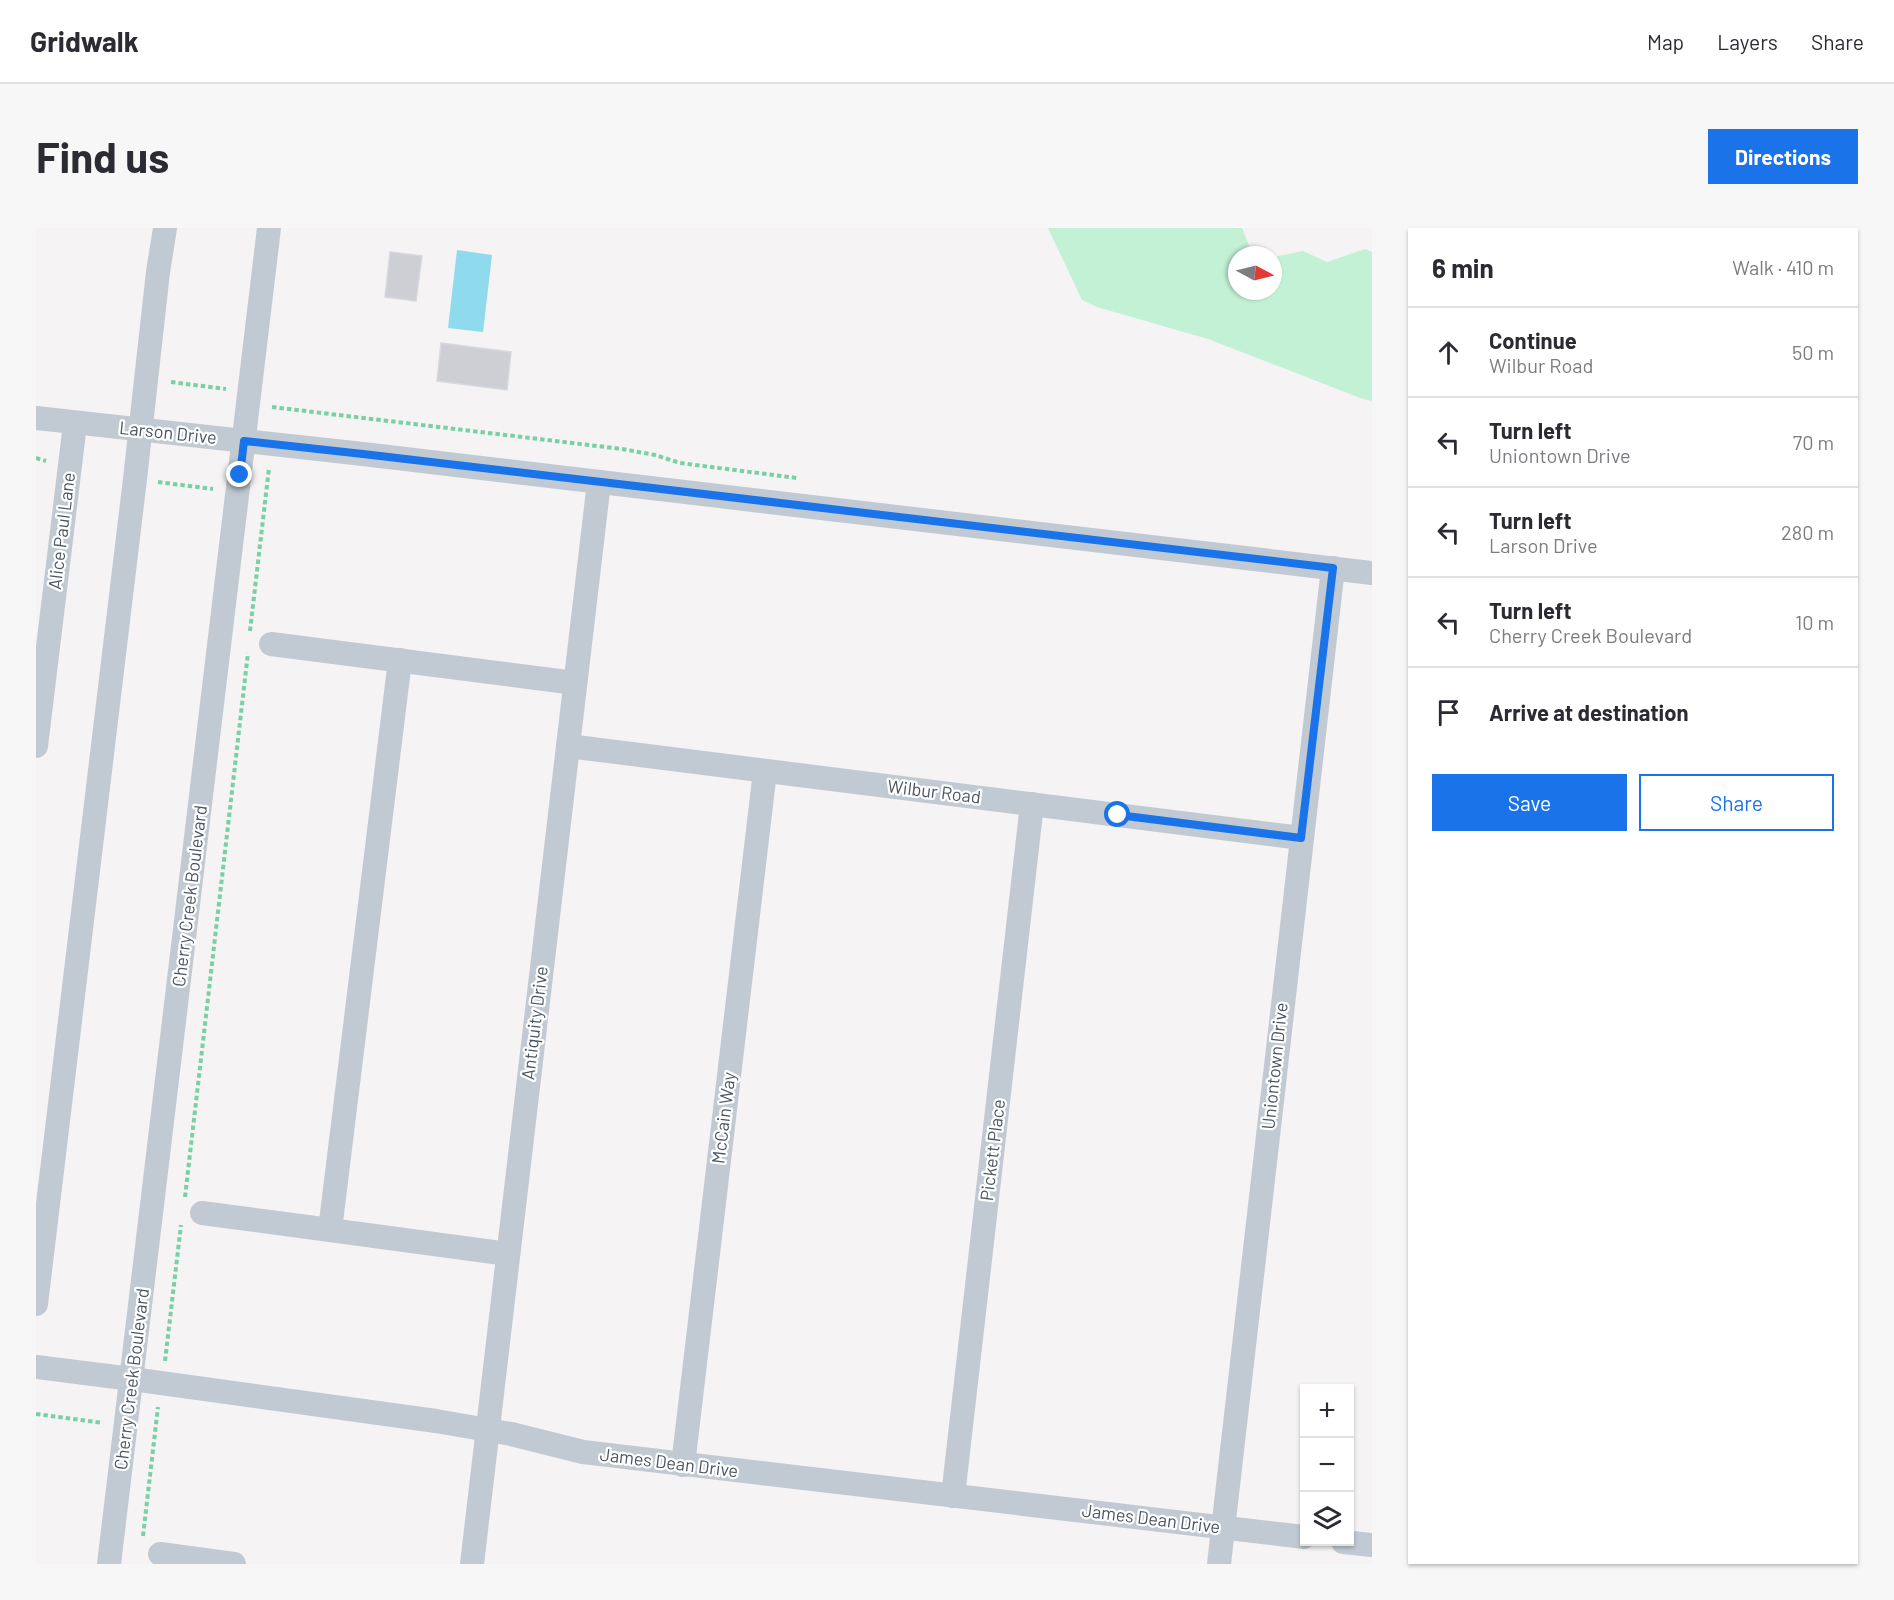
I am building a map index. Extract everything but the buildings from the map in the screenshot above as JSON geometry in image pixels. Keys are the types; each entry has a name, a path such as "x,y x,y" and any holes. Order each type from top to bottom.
{"street":[{"path":"36,1304 165,228"},
{"name":"Cherry Creek Boulevard","path":"109,1564 269,228"},
{"name":"Larson Drive","path":"36,418 1372,573"},
{"name":"Alice Paul Lane","path":"36,746 75,424"},
{"name":"Antiquity Drive","path":"472,1564 599,482"},
{"name":"Uniontown Drive","path":"1219,1564 1333,568"},
{"path":"256,642 575,683"},
{"path":"330,1230 400,660"},
{"name":"Wilbur Road","path":"568,746 1301,838"},
{"name":"McCain Way","path":"683,1465 765,771"},
{"name":"Pickett Place","path":"953,1496 1032,804"},
{"path":"190,1210 508,1254"},
{"name":"James Dean Drive","path":"36,1368 132,1379 488,1429 582,1452 1300,1536"},
{"path":"1354,1543 1372,1545"},
{"path":"151,1548 234,1564"}],"path":[{"path":"166,382 232,389"},
{"path":"272,407 622,449"},
{"path":"36,458 46,461"},
{"path":"169,1338 190,1210 256,642 270,462"},
{"path":"154,481 220,490"},
{"path":"36,1414 155,1430 151,1548"}],"green space":[{"path":"1048,228 1242,228 1249,246 1228,246 1228,300 1282,300 1282,255 1303,251 1327,262 1365,249 1372,252 1372,401 1208,339 1097,307 1082,300"}],"water":[{"path":"457,250 492,255 483,332 448,328"}],"route":[{"path":"240,475 244,441 1333,568 1301,838 1118,815"}]}
